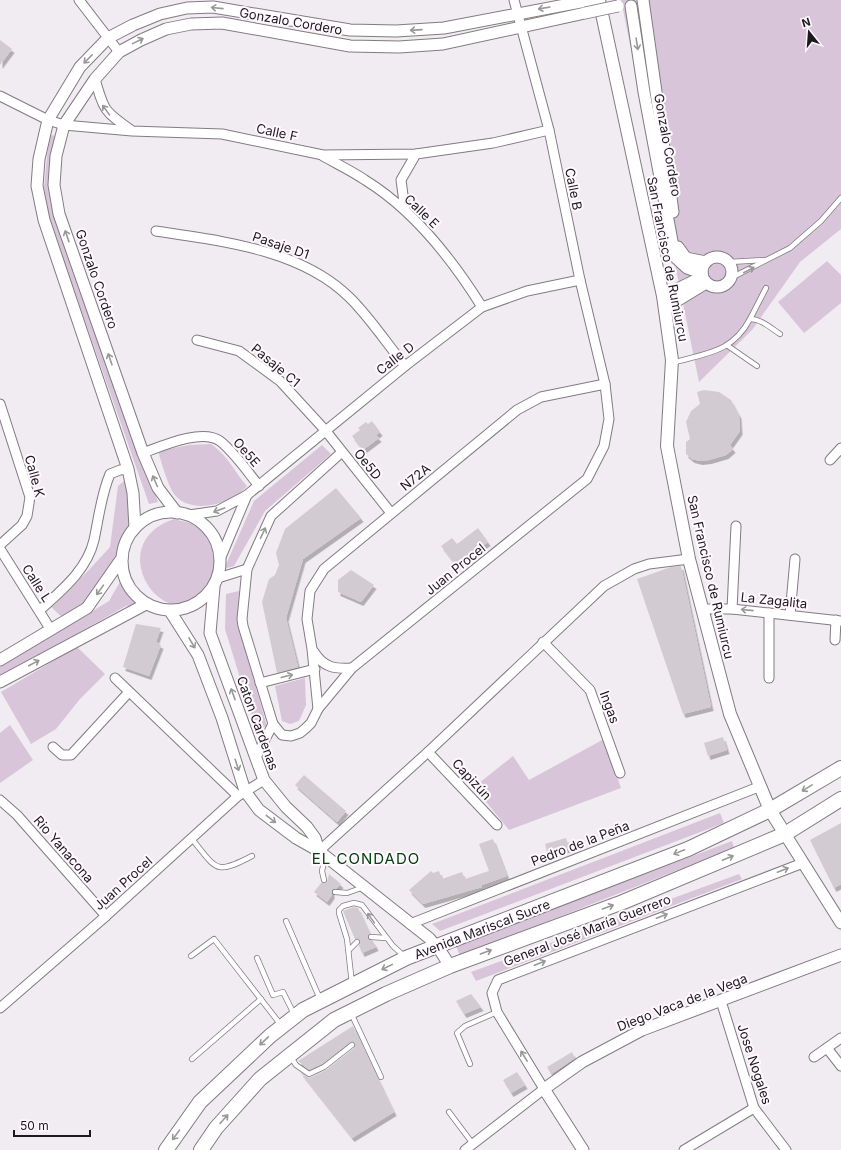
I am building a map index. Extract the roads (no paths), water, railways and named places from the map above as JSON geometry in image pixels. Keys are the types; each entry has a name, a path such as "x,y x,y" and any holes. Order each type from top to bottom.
{"main road":[{"name":"San Francisco de Rumiurcu","path":"599,0 664,302 672,362 667,446 689,559 730,714 770,810 785,834"},
{"name":"Avenida Mariscal Sucre","path":"166,1150 200,1102 282,1026 295,1016 321,1001 406,958 688,849 770,810 841,768"},
{"name":"Avenida Mariscal Sucre","path":"201,1150 216,1128 260,1079 334,1020 450,966 623,902 785,834 841,799"}],"street":[{"path":"79,0 119,52"},
{"name":"Calle B","path":"514,0 549,130 580,280 605,384"},
{"path":"626,4 638,6 643,0"},
{"name":"Gonzalo Cordero","path":"643,0 677,246 686,258 706,262"},
{"name":"Gonzalo Cordero","path":"135,528 133,493 128,469 44,220 37,186 39,159 48,120 80,67 108,38 133,25 160,14 187,8 213,7 350,30 381,30 444,28 587,1"},
{"name":"Gonzalo Cordero","path":"177,512 158,488 143,453 59,214 54,185 56,156 64,124 95,79 119,52 140,40 166,29 191,24 222,23 350,46 399,47 443,44 626,4 675,257 687,268 703,278"},
{"path":"95,79 102,106 109,115 132,131"},
{"path":"644,92 656,90"},
{"name":"Calle F","path":"0,96 48,120 64,124 132,131 222,134 323,156 416,154 493,143 549,130"},
{"path":"405,210 401,180 416,154"},
{"name":"Calle E","path":"323,156 366,180 405,210 434,241 464,278 482,307"},
{"name":"Pasaje D1","path":"156,231 238,244 311,268 349,297 405,366"},
{"path":"664,302 703,278 706,262 717,257 728,262 732,267 731,278 728,283 717,287 703,278"},
{"name":"Calle D","path":"189,515 217,511 247,495 405,366 482,307 528,291 580,280"},
{"name":"Pasaje C1","path":"197,340 239,351 280,381 325,430"},
{"name":"N72A","path":"318,709 315,669 306,619 310,591 324,569 517,410 541,397 605,384"},
{"name":"Juan Procel","path":"273,724 282,734 290,736 300,733 311,723 318,709 352,668 587,479 604,446 609,419 605,384"},
{"name":"Calle K","path":"0,404 30,498 27,516 22,524 0,545"},
{"name":"Oe5D","path":"325,430 391,513"},
{"name":"Oe5E","path":"143,453 193,437 207,436 220,440 259,486"},
{"path":"830,460 841,448"},
{"path":"256,757 273,724 242,618 247,569 271,516 342,452"},
{"path":"40,610 71,581 84,563 94,541 102,494 110,474 128,469"},
{"path":"221,557 216,540 205,525 189,515 177,512 162,513 147,518 135,528 126,542 122,558 123,574 130,590 146,604 160,610 170,611 193,606 205,598 216,583 221,557 247,495"},
{"path":"732,609 736,526"},
{"name":"Calle L","path":"0,549 52,630"},
{"path":"0,660 88,608 122,558"},
{"path":"322,854 543,642 604,586 623,574 650,564 689,559"},
{"path":"790,615 795,559"},
{"path":"216,583 247,569"},
{"name":"Caton Cardenas","path":"216,583 210,633 264,780 286,807 307,827 315,838 322,854"},
{"path":"0,682 146,604"},
{"name":"La Zagalita","path":"703,610 732,609 838,621"},
{"name":"Caton Cardenas","path":"170,611 194,647 203,668 222,718 241,793"},
{"path":"769,613 769,678"},
{"path":"835,640 838,621"},
{"name":"Ingas","path":"543,642 590,690 620,772"},
{"path":"312,650 320,661 330,666 339,669 352,668"},
{"path":"203,668 221,662"},
{"path":"260,683 315,669"},
{"name":"Caton Cardenas","path":"115,678 259,810 296,838 322,854 429,938 450,966"},
{"path":"53,747 62,755 71,755 129,692"},
{"path":"222,718 239,712"},
{"name":"Capizún","path":"428,752 497,825"},
{"name":"Juan Procel","path":"0,1008 106,916 241,793 264,780"},
{"name":"Pedro de la Peña","path":"410,924 761,786"},
{"name":"Rio Yanacona","path":"0,800 17,815 106,916"},
{"name":"San Francisco de Rumiurcu","path":"785,834 841,923"},
{"name":"General José María Guerrero","path":"583,1150 497,1012 492,993 498,980 505,976 803,863"},
{"name":"Diego Vaca de la Vega","path":"465,1150 544,1089 582,1062 614,1044 642,1030 722,1002 841,955"},
{"name":"Jose Nogales","path":"722,1002 754,1108 786,1150"},
{"path":"814,1057 841,1038"},
{"path":"827,1048 841,1066"},
{"path":"684,1150 694,1147 754,1108"}],"lane":[{"path":"731,278 790,248 822,220 841,198"},
{"path":"728,262 767,260"},
{"path":"672,362 728,346 738,337 750,319 766,288"},
{"path":"750,319 763,323 780,334"},
{"path":"728,346 757,366"},
{"path":"191,838 215,866 221,869 230,868 252,856"},
{"path":"322,854 322,871 324,880"},
{"path":"335,892 347,893 364,887"},
{"path":"352,984 349,950 339,913 340,908 354,903 362,905 386,938 406,958"},
{"path":"286,921 321,1001"},
{"path":"371,937 386,938"},
{"path":"191,956 214,939 282,1026"},
{"path":"349,950 357,942"},
{"path":"257,958 273,995 283,992 295,1016"},
{"path":"192,1059 261,999"},
{"path":"351,1012 381,1077"},
{"path":"470,1064 457,1033 465,1026 497,1012"},
{"path":"289,1055 296,1065 309,1074 324,1067 352,1045"},
{"path":"449,1112 474,1144"}],"district":[{"name":"EL CONDADO","path":"366,859"}]}
